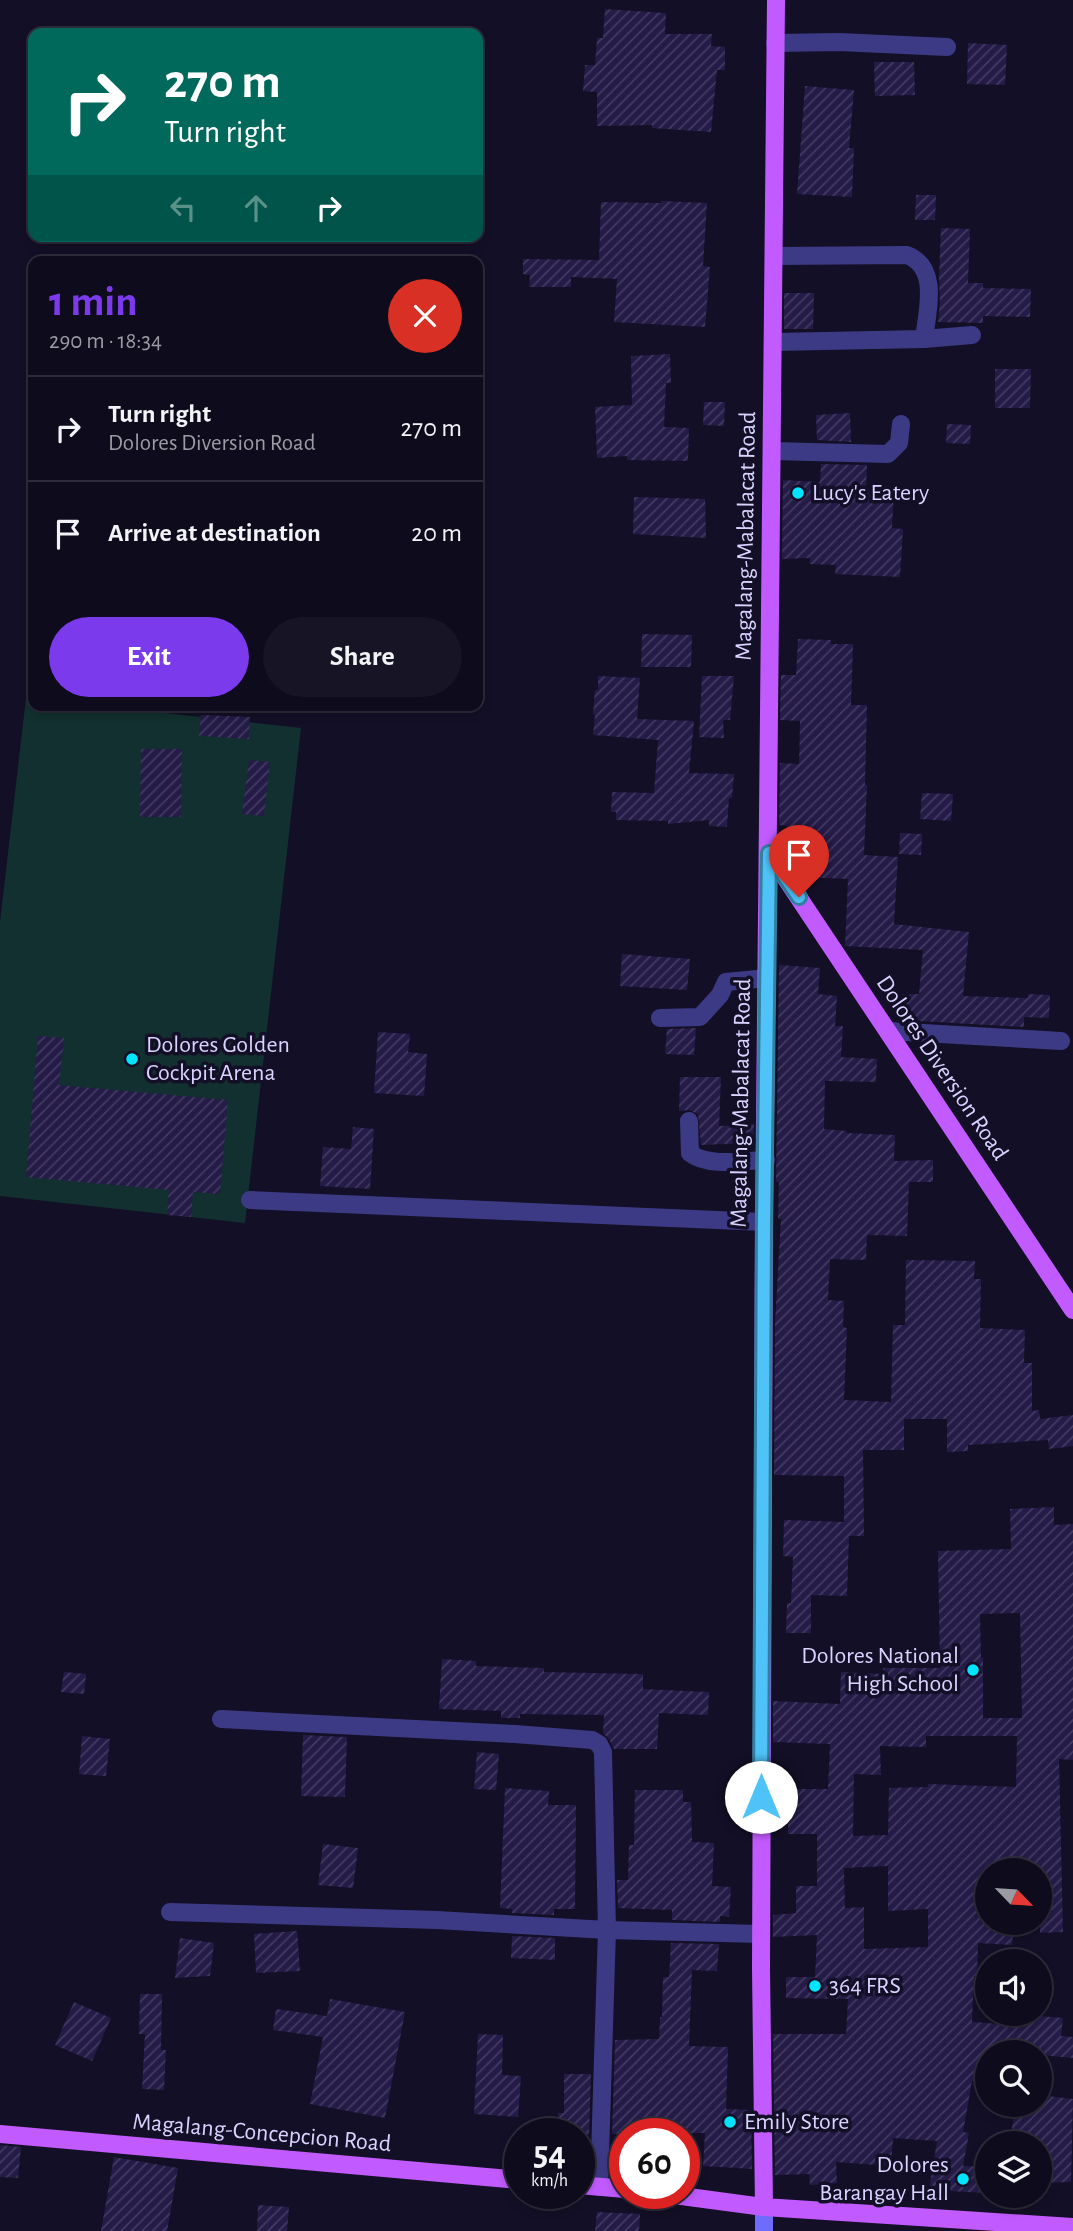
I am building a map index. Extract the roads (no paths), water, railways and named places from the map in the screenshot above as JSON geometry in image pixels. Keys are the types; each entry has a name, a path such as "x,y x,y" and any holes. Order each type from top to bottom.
{"main road":[{"name":"Magalang-Mabalacat Road","path":"764,2207 761,1934 764,1222 776,0"},
{"name":"Dolores Diversion Road","path":"769,853 1073,1310"},
{"name":"Magalang-Concepcion Road","path":"0,2134 504,2179"},
{"path":"595,2187 609,2188"},
{"path":"700,2198 764,2207 1073,2227"}],"street":[{"path":"775,43 947,47"},
{"path":"774,256 899,254 913,258 926,272 929,293 925,339"},
{"path":"774,342 925,339 972,335"},
{"path":"772,451 888,454 899,443 901,424"},
{"path":"660,1018 700,1017 720,995 726,982 767,978"},
{"path":"889,1031 1062,1041"},
{"path":"689,1121 690,1153 697,1159 766,1160"},
{"path":"250,1200 764,1222"},
{"path":"221,1718 592,1740 599,1744 603,1752 607,1930 599,2187"},
{"path":"170,1912 761,1934"},
{"path":"764,2207 764,2231"}],"place":[{"name":"Lucy's Eatery","path":"798,493"},
{"name":"Dolores Golden Cockpit Arena","path":"132,1059"},
{"name":"Dolores National High School","path":"973,1670"},
{"name":"364 FRS","path":"815,1986"},
{"name":"Emily Store","path":"730,2122"},
{"name":"Dolores Barangay Hall","path":"963,2179"}]}
